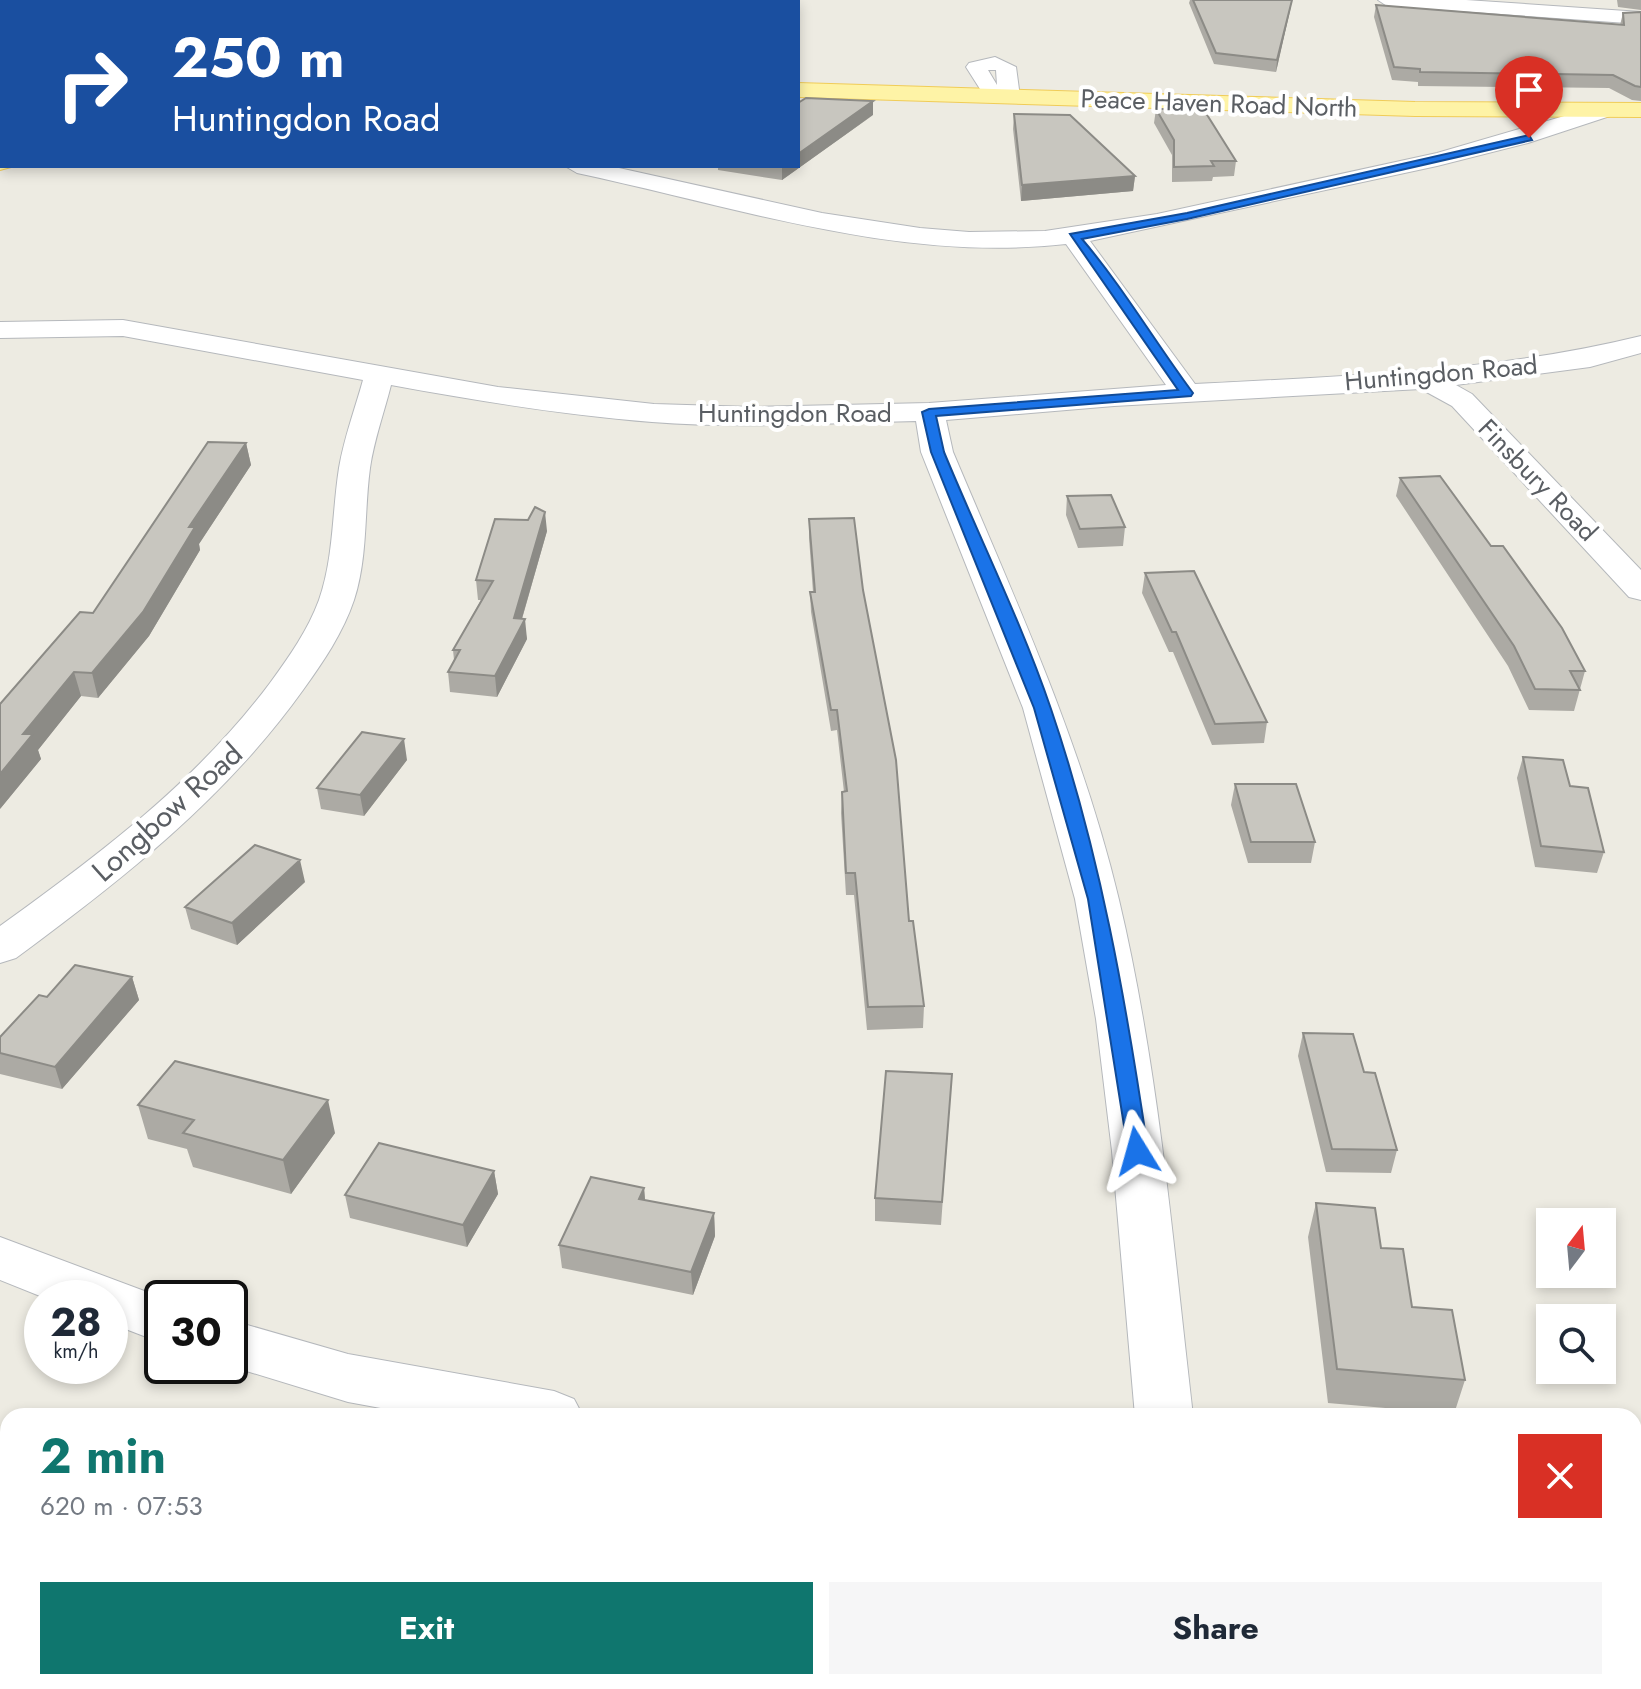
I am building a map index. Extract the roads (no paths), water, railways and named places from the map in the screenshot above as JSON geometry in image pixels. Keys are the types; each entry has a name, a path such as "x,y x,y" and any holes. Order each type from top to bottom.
{"main road":[{"name":"Peace Haven Road North","path":"800,90 1415,109 1641,110"}],"street":[{"path":"1387,0 1575,7 1641,18"},
{"path":"587,168 911,234 980,241 1074,237 1187,216 1529,138 1602,111"},
{"path":"1074,237 1105,273 1163,365 1187,393"},
{"name":"Huntingdon Road","path":"0,330 123,328 237,346 379,376 498,396 654,413 929,412 1426,380 1590,358 1641,344"},
{"name":"Longbow Road","path":"0,948 140,844 201,788 249,738 322,634 337,600 354,503 353,481 379,376"},
{"name":"Finsbury Road","path":"1426,380 1462,400 1641,590"},
{"path":"929,412 937,452 1042,708 1097,899 1119,1019 1137,1151 1163,1408"},
{"path":"0,1258 57,1280"},
{"path":"248,1348 348,1378 511,1408"}]}
